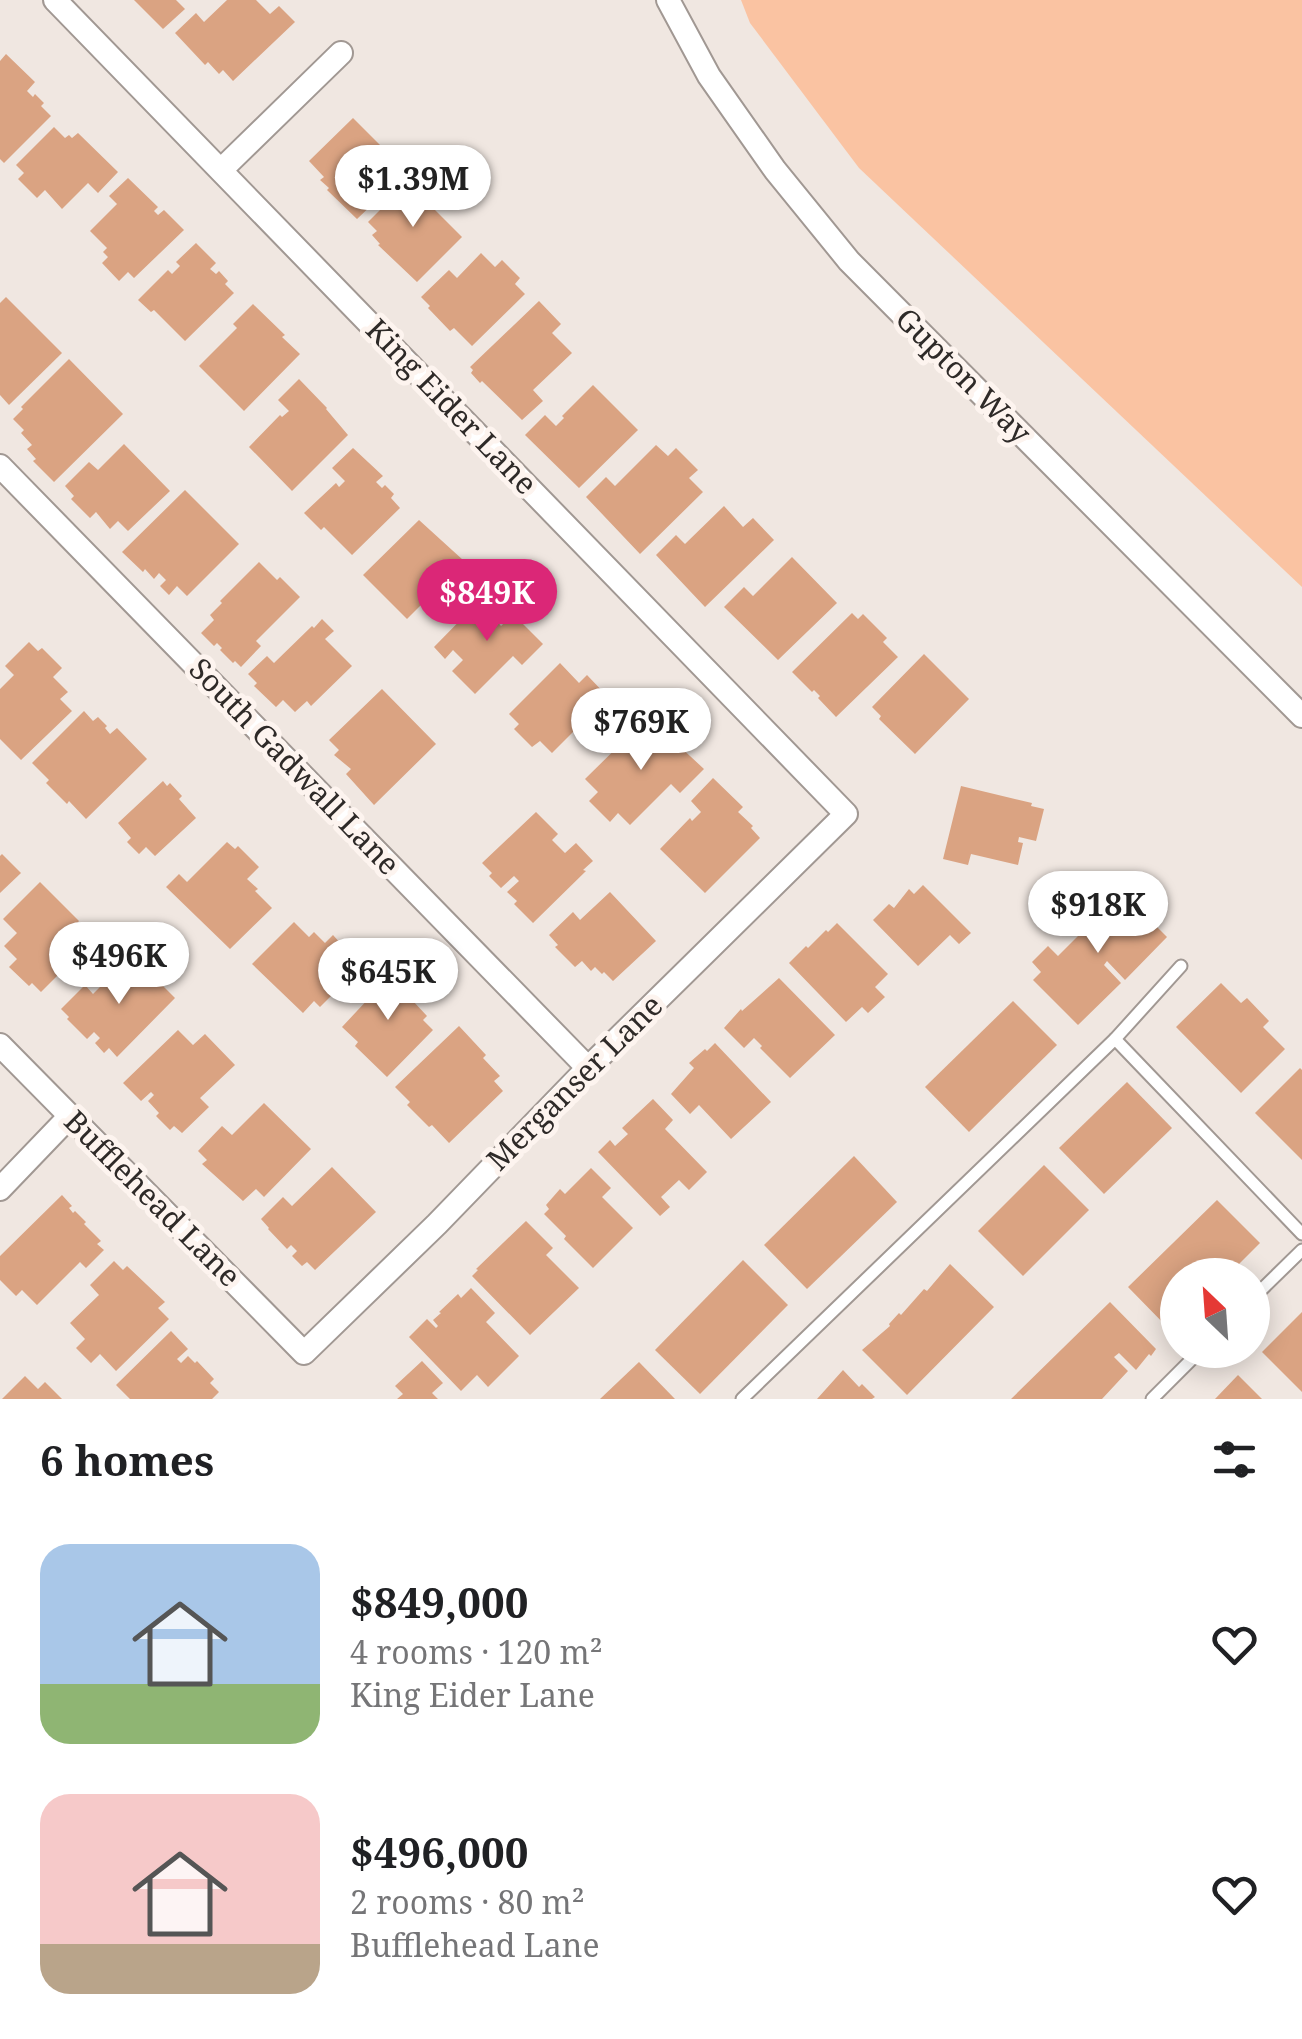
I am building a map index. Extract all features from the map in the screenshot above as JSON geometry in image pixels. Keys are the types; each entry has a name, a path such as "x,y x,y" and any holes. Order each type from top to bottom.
{"street":[{"name":"King Eider Lane","path":"55,0 846,814"},
{"name":"Gupton Way","path":"668,0 708,76 774,170 849,261 1302,716"},
{"path":"220,170 341,53"},
{"name":"South Gadwall Lane","path":"0,466 588,1068"},
{"name":"Merganser Lane","path":"304,1353 846,814"},
{"name":"Bufflehead Lane","path":"0,1045 304,1353"},
{"path":"0,1189 70,1116"}],"lane":[{"path":"742,1399 1115,1038 1180,966"},
{"path":"1115,1038 1302,1234"},
{"path":"1270,1281 1302,1250"},
{"path":"1152,1399 1184,1368"}],"shaded area":[{"path":"741,0 1302,0 1302,587 859,168 750,23"}],"building":[{"path":"134,0 176,0 185,9 163,29"},
{"path":"227,0 256,0 270,14 279,6 295,22 233,81 223,70 219,74 208,62 205,65 175,33 196,13 204,22"},
{"path":"6,54 35,82 27,91 44,103 41,106 51,116 4,163 0,159 0,61"},
{"path":"353,118 398,163 377,185 369,178 362,185 377,200 357,219 327,190 320,180 324,177 309,161"},
{"path":"54,127 65,138 78,133 118,172 98,193 88,183 62,209 45,190 37,198 18,179 24,173 16,165"},
{"path":"417,173 430,186 420,195 462,237 417,282 378,245 372,235 377,231 368,222"},
{"path":"128,178 158,207 154,211 158,215 164,210 184,230 134,278 128,272 119,281 102,263 108,257 103,252 107,248 90,231 117,204 109,196"},
{"path":"196,243 216,263 210,269 216,274 219,271 234,293 185,341 138,300 168,270 172,274 180,266 176,262"},
{"path":"481,253 495,267 502,260 520,278 515,284 525,294 472,346 454,328 450,331 421,297 449,270 457,278"},
{"path":"6,297 62,353 9,405 0,395 0,303"},
{"path":"539,301 561,324 552,333 572,353 533,390 543,401 522,420 480,383 470,367"},
{"path":"253,304 300,354 244,411 199,366 237,328 233,324"},
{"path":"69,359 123,414 54,482 33,461 36,459 27,449 32,445 13,419"},
{"path":"299,379 348,435 292,491 249,447 280,415 289,411 278,400"},
{"path":"593,385 638,430 579,488 525,435 545,415 556,426"},
{"path":"124,444 170,491 128,531 118,521 110,529 96,512 90,518 71,499 74,496 65,486 89,462 98,470"},
{"path":"656,445 668,456 676,448 698,470 689,478 703,492 640,554 586,497 606,477 615,486"},
{"path":"353,448 383,476 376,482 394,494 391,498 400,508 352,555 304,513 336,483 339,487 345,481 332,468"},
{"path":"185,490 239,544 187,596 177,586 169,595 160,586 166,580 159,573 154,579 122,552"},
{"path":"724,506 743,527 753,518 774,540 705,607 656,555 676,535 685,544"},
{"path":"419,520 474,570 453,591 444,582 407,619 363,575"},
{"path":"792,557 837,603 778,660 724,607 744,587 753,596"},
{"path":"259,562 300,597 256,641 261,646 241,667 201,633 214,620 210,615 220,601"},
{"path":"483,597 501,615 496,620 501,626 513,614 543,644 522,665 513,656 475,694 452,671 463,660 453,650 445,659 434,647"},
{"path":"852,613 858,619 863,614 887,638 883,642 898,657 836,717 820,696 792,672"},
{"path":"322,619 334,631 325,639 352,666 311,706 307,701 295,712 283,700 276,707 254,686 257,683 248,674 267,656 274,663"},
{"path":"29,642 38,651 42,648 62,668 53,677 68,692 60,699 72,711 21,760 0,739 0,689 14,675 5,666"},
{"path":"924,654 969,699 915,754 872,707"},
{"path":"560,663 579,683 587,675 615,709 592,731 583,722 552,753 540,741 532,747 514,729 519,724 509,714"},
{"path":"382,689 436,744 374,805 346,774 351,769 334,755 339,750 329,740"},
{"path":"84,711 93,721 98,717 110,734 117,728 147,759 86,819 46,783 49,780 32,763"},
{"path":"648,717 704,769 680,793 671,784 630,825 618,813 610,822 589,801 598,792 585,779"},
{"path":"713,778 743,807 738,812 760,838 705,893 660,849 701,812 691,801"},
{"path":"163,781 182,796 179,799 196,818 155,856 146,847 139,854 127,842 131,838 118,823"},
{"path":"961,786 1044,809 1036,841 1019,837 1018,842 1023,843 1018,865 971,854 968,865 943,859"},
{"path":"536,812 558,834 552,840 565,853 576,843 593,861 533,923 507,892 519,881 514,876 501,888 482,863"},
{"path":"227,842 235,849 238,846 259,867 247,879 272,908 230,949 166,887 179,874 187,882"},
{"path":"0,856 21,873 0,893"},
{"path":"40,882 79,921 75,926 82,933 51,964 60,973 41,992 9,967 17,959 4,946 17,933 3,919"},
{"path":"1113,883 1167,937 1125,980 1107,961 1104,965 1121,983 1078,1025 1033,980 1041,972 1032,962 1048,946 1058,956 1101,913 1092,903"},
{"path":"923,885 971,933 959,944 950,935 918,966 873,920 889,904 894,908 909,889 914,894"},
{"path":"610,892 656,941 613,981 595,967 591,971 582,961 575,967 549,935 573,912 580,920"},
{"path":"294,922 309,937 314,932 325,943 333,935 342,945 346,940 367,960 320,1007 314,1001 303,1013 252,964"},
{"path":"837,923 888,974 875,987 885,997 868,1013 862,1007 846,1022 789,963"},
{"path":"132,955 175,998 117,1057 109,1048 104,1053 95,1043 100,1038 94,1032 87,1039 61,1009 85,985 93,994"},
{"path":"383,968 416,997 412,1000 427,1016 423,1020 433,1030 387,1077 355,1046 358,1042 342,1027 371,996 363,989"},
{"path":"779,978 835,1035 790,1078 754,1038 744,1048 724,1028"},
{"path":"1221,983 1241,1003 1247,998 1269,1021 1263,1027 1285,1049 1241,1093 1176,1027"},
{"path":"1013,1001 1057,1045 969,1132 925,1087"},
{"path":"459,1026 486,1055 483,1058 500,1076 494,1081 503,1091 449,1143 407,1105 410,1102 395,1087"},
{"path":"178,1030 193,1045 205,1034 235,1065 200,1098 209,1107 182,1133 174,1126 170,1130 156,1116 159,1113 148,1101 154,1095 151,1092 141,1101 123,1083"},
{"path":"715,1043 771,1102 731,1139 699,1105 690,1114 671,1094 694,1068 689,1063"},
{"path":"1302,1070 1302,1160 1255,1113"},
{"path":"1127,1082 1172,1128 1104,1194 1059,1148"},
{"path":"653,1099 673,1120 665,1129 707,1172 689,1190 679,1180 661,1197 670,1207 660,1216 598,1152 610,1140 615,1146 628,1134 622,1128"},
{"path":"264,1103 311,1149 264,1197 256,1189 243,1201 202,1164 207,1160 198,1151 222,1126 232,1135"},
{"path":"854,1156 897,1202 807,1289 764,1245"},
{"path":"1044,1165 1089,1210 1023,1276 978,1231"},
{"path":"332,1167 376,1212 315,1270 307,1262 302,1266 292,1256 297,1251 291,1245 287,1249 261,1219 283,1197 292,1206"},
{"path":"591,1168 611,1188 602,1197 633,1228 593,1268 544,1214 549,1209 546,1205 560,1189 565,1194"},
{"path":"62,1195 73,1213 101,1241 97,1244 104,1250 86,1268 80,1262 37,1305 22,1290 16,1296 0,1280 0,1256"},
{"path":"1217,1200 1260,1243 1245,1258 1160,1258 1160,1320 1128,1287"},
{"path":"526,1221 553,1248 546,1255 579,1288 530,1335 472,1276"},
{"path":"743,1260 788,1305 700,1394 655,1350"},
{"path":"114,1261 123,1270 127,1266 165,1302 158,1308 169,1319 116,1371 100,1354 91,1363 76,1348 85,1339 70,1323 99,1295 90,1285"},
{"path":"950,1264 994,1307 907,1395 862,1350 924,1289 927,1291"},
{"path":"471,1288 495,1313 486,1322 519,1356 488,1387 477,1375 461,1391 409,1337 427,1319 436,1328 433,1320 439,1312"},
{"path":"1110,1302 1156,1349 1151,1356 1136,1370 1119,1353 1114,1357 1128,1371 1102,1399 1011,1399"},
{"path":"1302,1312 1302,1392 1270,1360 1270,1344"},
{"path":"171,1331 188,1349 177,1359 181,1363 188,1356 197,1361 214,1379 210,1383 219,1392 212,1399 130,1399 116,1385"},
{"path":"422,1361 443,1383 432,1393 438,1399 397,1399 403,1394 395,1386"},
{"path":"639,1362 675,1399 600,1399"},
{"path":"843,1370 859,1387 862,1384 875,1397 817,1399"},
{"path":"1238,1375 1262,1399 1215,1399"},
{"path":"25,1376 38,1389 45,1382 62,1399 2,1399"}]}
